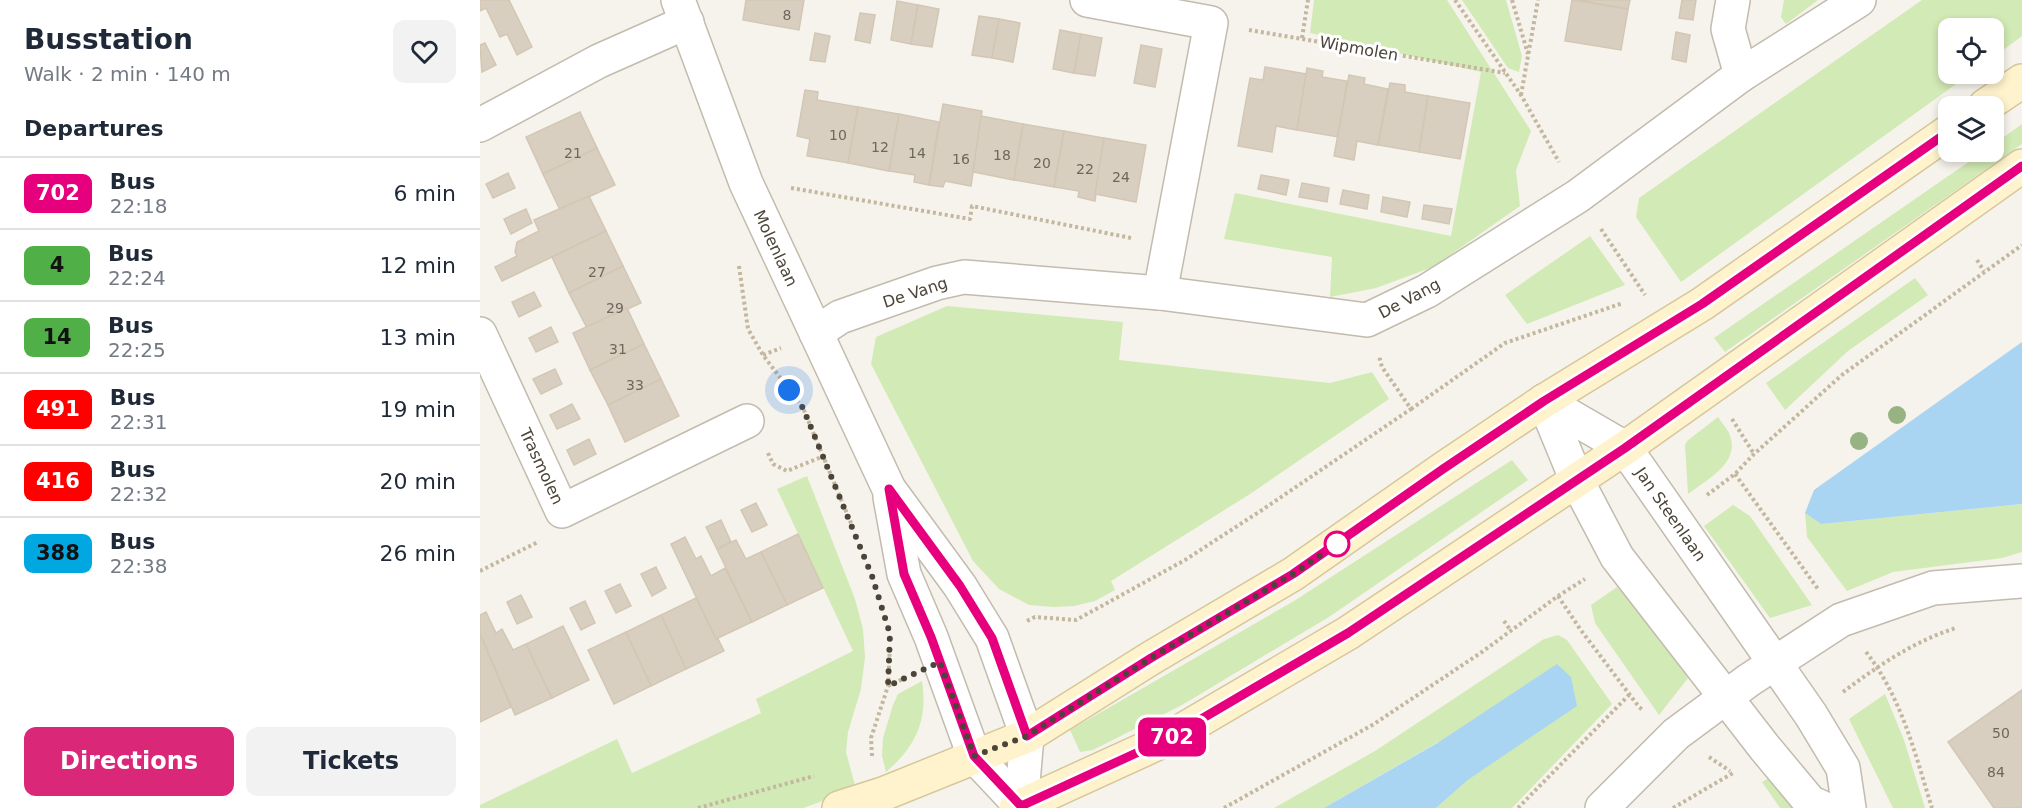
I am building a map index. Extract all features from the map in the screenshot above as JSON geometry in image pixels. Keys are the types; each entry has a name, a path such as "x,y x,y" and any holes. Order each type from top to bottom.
{"main road":[{"path":"2000,96 2022,81"},
{"path":"839,808 883,794 1027,736 1151,658 1293,574 1544,401 1702,304 1938,139"},
{"path":"1018,807 1169,738 1348,633 1625,448 2022,166"}],"street":[{"path":"1086,0 1211,23 1160,293"},
{"path":"1733,0 1728,29 1742,75"},
{"name":"De Vang","path":"816,333 840,317 936,283 964,277 1160,293 1367,320 1426,291 1578,196 1742,75 1859,0"},
{"path":"480,125 599,61 682,11"},
{"name":"Molenlaan","path":"682,11 746,183 889,489 960,586 992,638 1027,736 1018,807"},
{"name":"Trasmolen","path":"480,334 562,511 747,421"},
{"path":"1544,401 1577,481 1617,557 1810,802 1823,808"},
{"name":"Jan Steenlaan","path":"1544,401 1625,448 1811,715 1843,768 1849,808"},
{"name":"Molenlaan","path":"889,489 904,574 940,662 974,756 1018,807"},
{"path":"1602,808 1676,734 1775,663 1841,620 1933,588 2022,581"}],"path":[{"path":"1302,38 1308,0"},
{"path":"1455,0 1521,95 1578,196"},
{"path":"1512,0 1528,56"},
{"path":"1521,95 1538,0"},
{"name":"Wipmolen","path":"1211,23 1506,73"},
{"path":"787,187 970,219 972,206 1170,246"},
{"path":"1977,260 1984,271"},
{"path":"1636,299 1646,296"},
{"path":"992,638 1035,617 1076,620 1185,560 1411,409 1505,343 1626,303"},
{"path":"1367,320 1382,367 1411,409"},
{"path":"763,356 803,408 855,532"},
{"path":"747,421 757,430 773,464 787,471 824,456"},
{"path":"1736,474 1877,666 1904,718 1932,808"},
{"path":"480,571 538,543 562,511"},
{"path":"1558,596 1639,707 1741,778"},
{"path":"1504,621 1511,631"},
{"path":"1811,715 1877,666 1933,636 1964,626"},
{"path":"883,794 872,759 871,738 888,686 890,645"},
{"path":"888,686 940,662"},
{"path":"1518,808 1629,695"},
{"path":"1277,769 1281,776"},
{"path":"698,808 818,774"}],"green space":[{"path":"1314,0 1447,0 1531,131 1516,170 1520,206 1433,267 1376,288 1330,297 1332,257 1224,239 1235,193 1451,236 1481,72 1310,33"},
{"path":"1462,0 1506,0 1522,56 1519,72 1508,68"},
{"path":"1784,0 1818,0 1786,24 1781,17"},
{"path":"1922,0 2022,0 2022,36 2004,50 2004,18 1938,18 1938,84 1956,84 1681,282 1636,217 1639,198"},
{"path":"2022,124 2022,144 2004,157 2004,137"},
{"path":"1969,162 1996,162 1725,352 1714,338"},
{"path":"1590,236 1625,285 1527,324 1505,295"},
{"path":"1915,278 1928,295 1848,351 1785,410 1766,383"},
{"path":"947,306 1123,322 1119,360 1330,383 1372,372 1389,399 1250,494 1111,581 1115,590 1095,601 1074,606 1029,605 999,589 973,561 871,364 876,337"},
{"path":"1718,417 1729,433 1732,443 1731,453 1721,469 1688,494 1685,445"},
{"path":"1512,460 1528,480 1329,617 1182,705 1093,750 1080,752 1070,730 1294,601"},
{"path":"807,476 855,599 863,629 865,657 861,689 848,732 846,752 856,789 803,808 480,808 480,805 617,739 632,773 761,713 756,699 853,651 777,489"},
{"path":"2022,504 2022,552 2002,558 1893,572 1847,591 1807,537 1805,513 1821,524"},
{"path":"1733,505 1750,516 1812,605 1770,618 1704,526"},
{"path":"1617,587 1688,678 1659,715 1595,623 1591,605"},
{"path":"1558,635 1567,640 1612,704 1512,808 1436,808 1469,779 1438,742 1324,808 1274,808 1375,751 1544,639"},
{"path":"922,681 923,708 918,731 905,752 886,772 882,756 883,738 893,705 898,694"},
{"path":"1885,694 1904,740 1925,808 1893,808 1849,719"},
{"path":"1769,778 1794,808 1780,808 1762,782"}],"water":[{"path":"2022,342 2022,504 1821,524 1805,513 1814,490"},
{"path":"1557,664 1571,677 1577,706 1469,779 1436,808 1324,808 1439,742"}],"building":[{"path":"480,0 509,0 532,47 517,55 507,34 500,37 486,8 480,11"},
{"path":"746,0 804,0 799,30 743,20"},
{"path":"1572,0 1628,9 1621,50 1565,41"},
{"path":"1578,0 1630,0 1628,9"},
{"path":"1682,0 1696,0 1693,20 1679,18"},
{"path":"897,1 918,5 911,44 891,40"},
{"path":"918,5 939,9 932,47 911,44"},
{"path":"860,13 875,15 870,43 855,40"},
{"path":"979,16 999,19 992,58 972,55"},
{"path":"999,19 1020,23 1013,62 992,58"},
{"path":"1060,30 1081,34 1074,73 1053,69"},
{"path":"1676,32 1690,35 1686,62 1672,59"},
{"path":"815,33 830,36 825,62 810,60"},
{"path":"1081,34 1102,38 1095,76 1074,73"},
{"path":"485,43 496,65 482,72 480,45"},
{"path":"1141,45 1162,49 1155,87 1134,83"},
{"path":"1265,67 1307,74 1297,130 1276,126 1272,152 1238,146 1250,78 1263,80"},
{"path":"1307,68 1323,71 1322,77 1347,81 1338,137 1297,130"},
{"path":"1349,75 1365,78 1364,84 1388,89 1378,145 1357,141 1354,160 1334,156"},
{"path":"1390,83 1405,85 1405,92 1428,96 1419,152 1378,145"},
{"path":"805,90 818,92 817,100 858,107 848,163 807,156 810,139 797,136"},
{"path":"1428,96 1470,103 1460,159 1419,152"},
{"path":"943,104 982,111 971,186 945,181 943,187 929,185"},
{"path":"858,107 899,114 889,171 848,163"},
{"path":"580,112 597,148 543,174 526,137"},
{"path":"899,114 939,122 929,185 914,182 915,175 889,171"},
{"path":"981,116 1023,124 1014,180 973,172"},
{"path":"1023,124 1064,131 1054,187 1014,180"},
{"path":"1064,131 1104,138 1095,201 1078,197 1079,191 1054,187"},
{"path":"1104,138 1146,145 1136,202 1095,194"},
{"path":"597,148 615,185 560,210 543,174"},
{"path":"508,173 515,188 493,198 486,184"},
{"path":"1261,175 1289,180 1286,195 1258,189"},
{"path":"1302,183 1329,188 1327,202 1299,197"},
{"path":"1343,190 1369,195 1367,209 1340,204"},
{"path":"589,196 606,231 502,281 495,267 517,256 515,252 517,242 539,231 534,220"},
{"path":"1383,197 1410,202 1407,217 1381,212"},
{"path":"1424,205 1452,209 1449,224 1422,219"},
{"path":"526,209 532,223 511,234 504,219"},
{"path":"606,231 623,266 569,293 552,257"},
{"path":"623,266 641,303 587,328 569,293"},
{"path":"534,292 541,306 519,317 512,302"},
{"path":"627,308 644,344 590,370 573,333"},
{"path":"551,327 558,342 536,352 529,338"},
{"path":"644,344 661,379 608,405 590,370"},
{"path":"555,369 562,384 541,394 533,379"},
{"path":"661,379 679,416 625,442 608,405"},
{"path":"572,404 580,419 557,429 550,415"},
{"path":"589,439 596,454 574,465 567,450"},
{"path":"756,503 767,525 752,532 741,510"},
{"path":"721,520 731,542 717,549 706,527"},
{"path":"798,534 823,588 787,605 761,552"},
{"path":"685,537 696,559 701,556 711,576 725,568 752,622 716,639 671,544"},
{"path":"736,540 746,559 761,552 787,605 752,622 717,549"},
{"path":"656,567 666,588 652,596 641,574"},
{"path":"620,584 631,606 616,613 605,591"},
{"path":"521,595 532,617 517,624 507,602"},
{"path":"696,598 724,651 686,669 661,615"},
{"path":"585,601 595,623 581,630 570,608"},
{"path":"486,612 496,633 502,629 513,650 526,644 552,698 515,715 480,634 480,615"},
{"path":"661,615 686,669 651,686 626,632"},
{"path":"563,626 589,680 552,698 526,644"},
{"path":"626,632 651,686 614,704 588,650"},
{"path":"480,634 511,707 480,722"},
{"path":"2022,690 2022,808 1994,808 1948,742"}],"bus line":[{"name":"702","path":"1938,139 1702,304 1544,401 1293,574 1151,658 1027,736 992,638 960,586 889,489 904,574 931,637 974,756 1021,806 1169,738 1348,633 1577,481 2022,166"}],"route":[{"path":"789,390 803,408 872,576 890,634 888,686 940,662 974,756 1027,736 1151,658 1293,574 1341,541 1337,544"}]}
